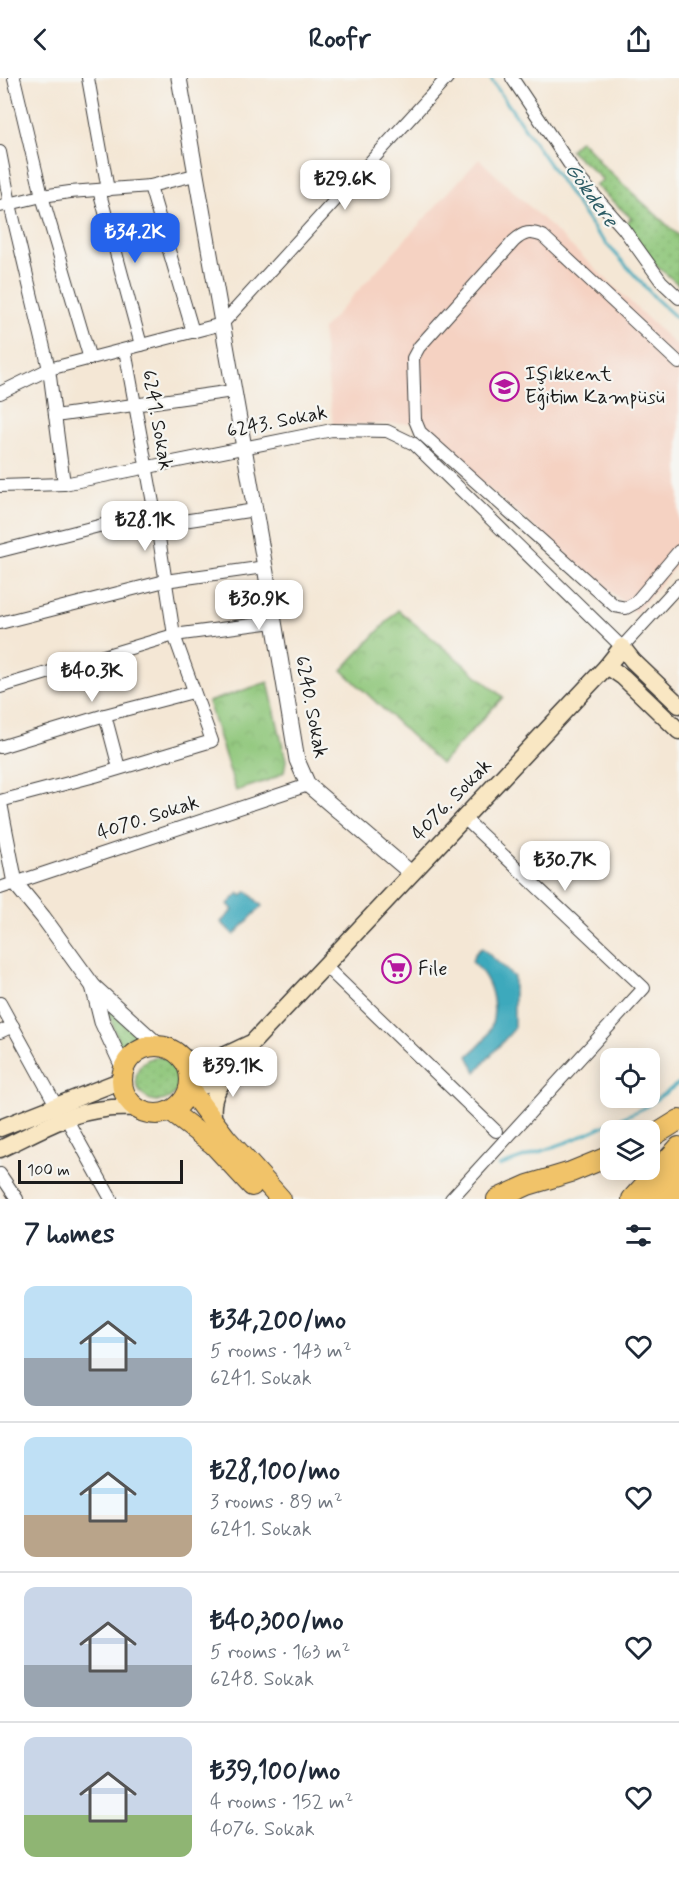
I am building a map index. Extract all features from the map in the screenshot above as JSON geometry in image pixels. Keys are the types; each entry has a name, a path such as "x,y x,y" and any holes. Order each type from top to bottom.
{"main road":[{"name":"4076. Sokak","path":"189,1089 204,1088 230,1070 252,1042 607,666 622,647"},
{"path":"622,647 679,705"},
{"path":"607,666 623,677 679,731"},
{"name":"4076. Sokak","path":"179,1055 201,1062 229,1053 252,1042"},
{"path":"159,1046 179,1055 189,1071 189,1089 178,1106 159,1114 148,1113 129,1101 124,1091 123,1074 129,1059 138,1051 159,1046"},
{"path":"214,1122 213,1099 230,1070"},
{"path":"0,1149 123,1074"},
{"path":"189,1089 214,1122 281,1199"},
{"path":"0,1128 61,1112 138,1108"},
{"path":"170,1111 213,1144 264,1199"},
{"path":"660,1131 679,1120"},
{"path":"632,1199 679,1147"},
{"path":"497,1199 528,1185 600,1160"},
{"path":"650,1199 679,1166"},
{"path":"669,1199 679,1188"}],"street":[{"path":"14,78 42,196 90,359"},
{"path":"88,78 104,190 141,345"},
{"name":"6240. Sokak","path":"179,78 297,760 308,785 411,873"},
{"path":"512,78 578,177 623,228 661,281 679,298"},
{"path":"0,393 49,369 222,324 446,79"},
{"path":"0,152 5,205 49,369 64,484"},
{"path":"5,205 42,196 150,186 195,175"},
{"path":"150,186 193,332"},
{"path":"679,363 543,236 533,232 522,233 514,241 419,347 413,358 415,420 420,432 615,606 626,608 635,603 679,552"},
{"name":"6241. Sokak","path":"120,768 212,741 174,635 157,525 125,350"},
{"path":"55,416 233,391"},
{"name":"6243. Sokak","path":"0,486 64,484 332,430 387,431 414,444 622,647"},
{"path":"157,525 255,510"},
{"path":"0,551 154,512"},
{"path":"0,623 165,581 265,567"},
{"name":"4076. Sokak","path":"622,647 679,585"},
{"path":"0,687 174,635 274,622"},
{"path":"0,747 105,715 193,692"},
{"path":"0,801 120,768 105,715"},
{"name":"4070. Sokak","path":"0,888 308,785"},
{"path":"0,806 15,883 93,986 159,1046"},
{"path":"451,1199 644,988 464,818"},
{"path":"325,966 496,1131"},
{"path":"93,986 102,1022 123,1074"},
{"path":"0,1003 111,1199"},
{"path":"0,1032 13,1026"},
{"path":"0,1174 17,1199"}],"shaded area":[{"name":"Işıkkent Eğitim Kampüsü","path":"479,159 679,348 679,562 636,613 411,423 333,425 322,330"}],"green space":[{"path":"580,140 598,158 597,160 679,236 679,285 653,263 626,224 631,218 595,185 603,180 570,150"},
{"path":"398,610 503,697 441,764 342,670"},
{"path":"268,682 286,760 284,772 272,779 236,791 208,702"},
{"path":"103,1000 137,1035 121,1047"},
{"path":"158,1057 173,1064 180,1079 173,1094 158,1101 143,1094 136,1079 143,1064"}],"water":[{"path":"247,891 262,906 234,935 221,922 233,910 228,904 239,893 242,896"},
{"path":"482,948 514,977 514,1029 476,1072 468,1056 485,1039 490,1030 494,1009 486,978 472,962 475,954"}],"waterway":[{"name":"Gökdere","path":"490,78 596,232 656,299 679,320"},
{"path":"499,1166 570,1141 644,1108 679,1083"}],"place":[{"name":"Işıkkent Eğitim Kampüsü","path":"504,386"},
{"name":"File","path":"397,969"}]}
